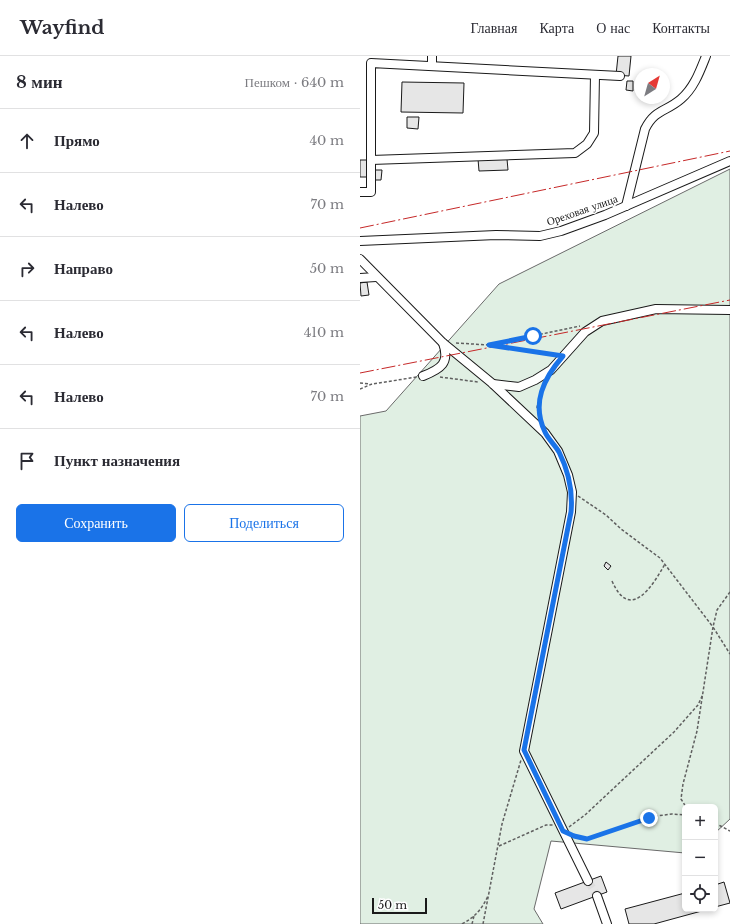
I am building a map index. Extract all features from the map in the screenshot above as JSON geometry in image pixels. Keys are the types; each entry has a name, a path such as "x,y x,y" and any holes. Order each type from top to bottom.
{"street":[{"path":"432,56 432,66"},
{"path":"626,206 646,129 650,120 659,111 680,100 696,81 706,56"},
{"path":"360,192 371,192 371,63 620,76"},
{"path":"371,160 575,153 586,144 594,133 595,75"},
{"name":"Ореховая улица","path":"360,241 496,235 540,236 561,231 626,206 730,161"},
{"path":"360,259 376,277 442,342 493,384 545,433 558,451 572,492 571,512 524,750 588,881"},
{"path":"360,278 376,277"},
{"path":"493,384 519,387 551,370 585,332 602,321 656,309 730,310"},
{"path":"423,376 436,371 444,364 446,353 442,342"},
{"path":"596,896 607,924"}],"path":[{"path":"489,345 580,326"},
{"path":"442,342 489,345 563,356"},
{"path":"545,433 538,407 541,393 551,370"},
{"path":"360,383 372,384"},
{"path":"572,492 606,515 621,530 660,558 713,627 730,654"},
{"path":"612,581 620,595 627,600 634,601 642,597 659,575 665,564"},
{"path":"684,804 681,799 683,784 697,731 713,627 717,610 730,592"},
{"path":"563,831 584,815 674,732 698,705 704,690"},
{"path":"483,924 502,824 524,750"},
{"path":"499,846 546,825 554,826 574,836 587,839 649,818 672,814 682,816"},
{"path":"718,824 730,831"},
{"path":"462,924 475,916 482,909 489,894"},
{"path":"472,924 475,916"}],"green space":[{"path":"730,169 730,819 718,830 718,804 682,804 682,853 551,841 534,909 543,924 360,924 360,416 386,411 499,284"}],"building":[{"path":"618,56 631,56 629,76 616,75"},
{"path":"627,81 633,81 633,91 626,90"},
{"path":"402,82 464,83 463,113 401,112"},
{"path":"407,117 419,117 418,129 407,128"},
{"path":"478,159 507,159 508,170 479,171"},
{"path":"360,160 367,160 367,177 360,177"},
{"path":"375,170 382,170 381,180 375,180"},
{"path":"367,282 369,295 361,296 360,283"},
{"path":"606,562 611,566 608,570 604,566"},
{"path":"601,876 607,892 561,909 555,893"},
{"path":"724,882 730,903 718,906 718,884"},
{"path":"682,894 682,912 698,912 654,924 629,924 625,909"}],"tunnel":[{"path":"588,881 597,896"}],"power":[{"path":"360,228 730,151"},
{"path":"360,373 730,300"}],"route":[{"path":"533,336 489,345 563,356 551,370 541,393 538,407 539,418 545,433 558,451 568,475 572,492 571,512 525,738 524,750 527,760 563,831 574,836 587,839 649,818"}]}
